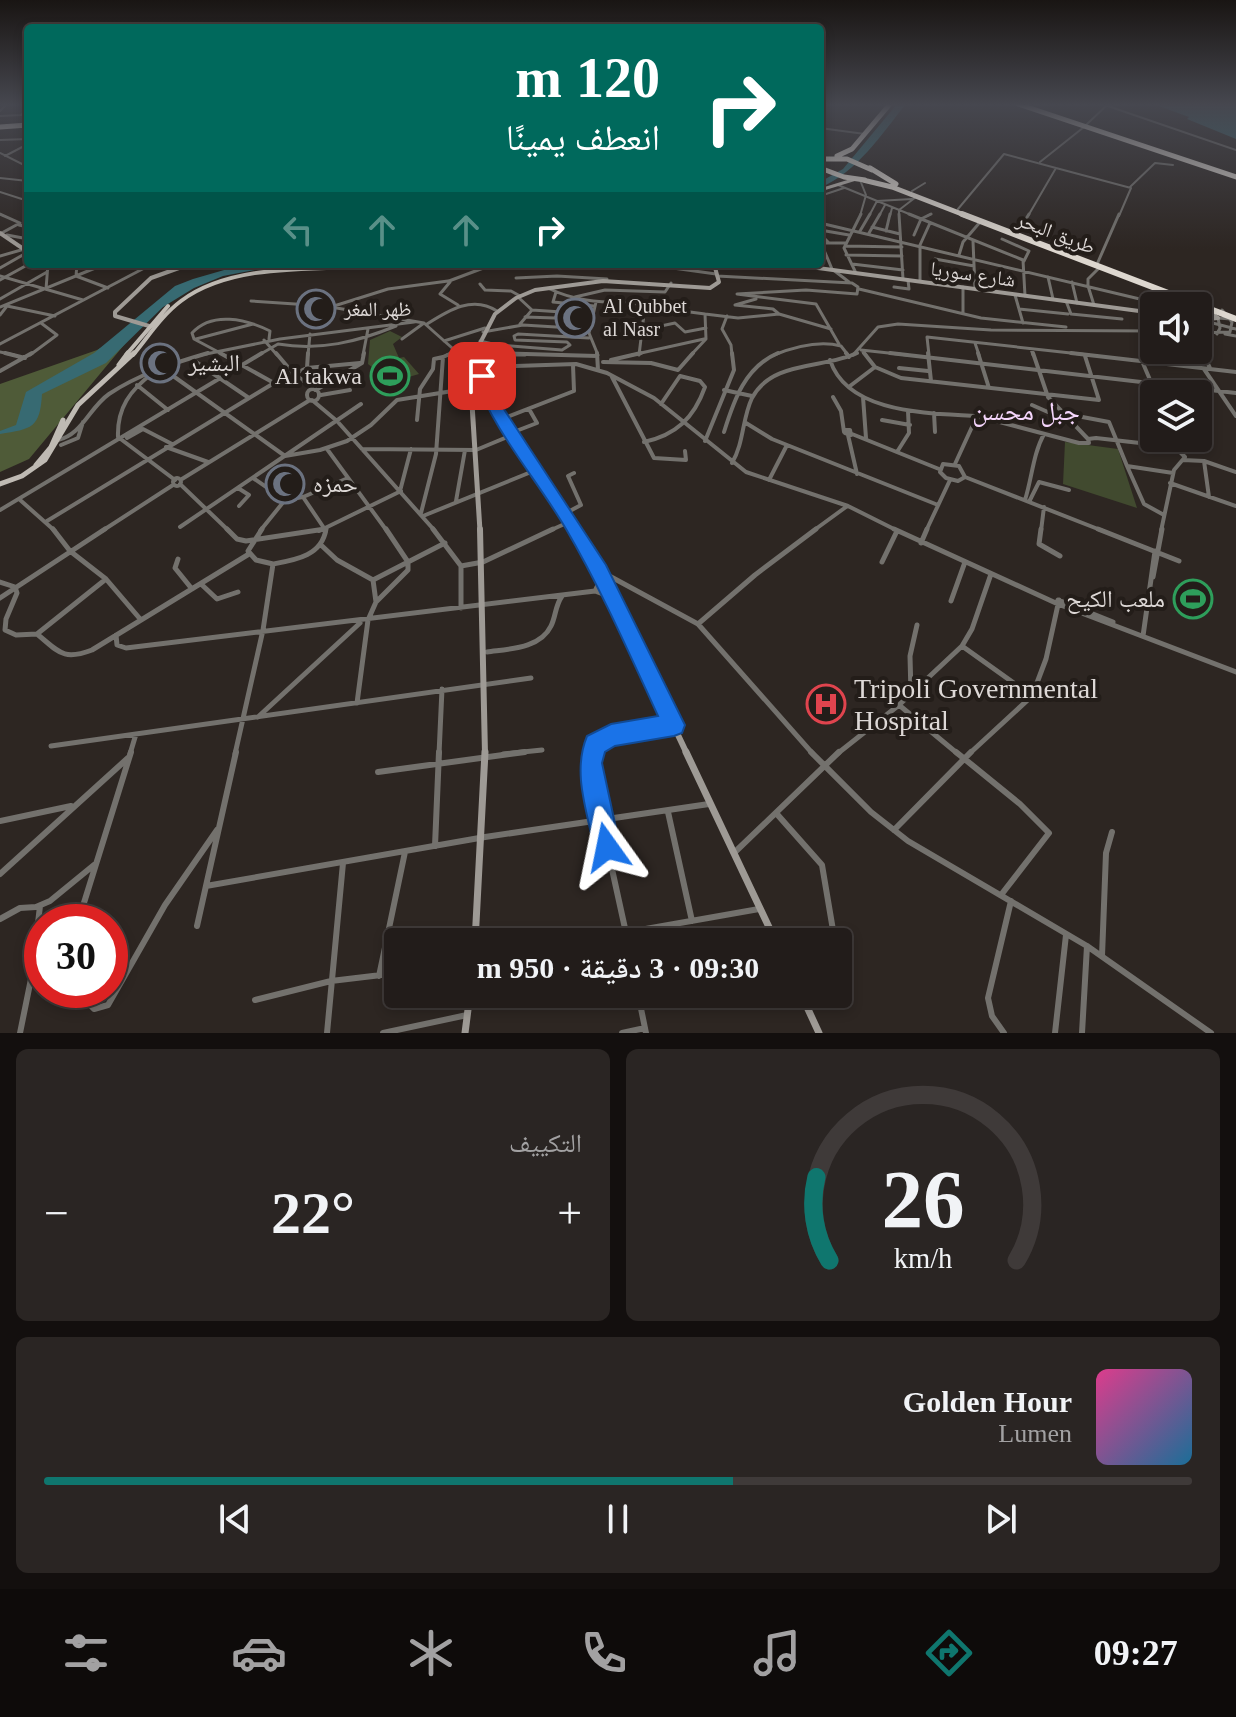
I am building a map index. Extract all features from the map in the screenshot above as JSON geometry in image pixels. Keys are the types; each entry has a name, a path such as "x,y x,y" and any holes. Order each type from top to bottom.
{"highway":[{"path":"824,157 848,152"},
{"path":"847,159 852,152"},
{"path":"1166,152 1236,175"},
{"path":"1166,152 1236,175"},
{"name":"طريق البحر","path":"833,157 861,163 913,196 1222,310 1234,325"},
{"path":"860,179 875,176 870,168"},
{"name":"طريق البحر","path":"824,171 958,209 1234,325"}],"main road":[{"path":"824,191 860,179"},
{"path":"2,234 24,247"},
{"path":"1098,266 1162,292"},
{"name":"شارع سوريا","path":"824,267 1140,311"},
{"path":"148,326 115,316 115,312 147,280 179,268"},
{"path":"0,482 30,469 42,460 52,447 68,413 117,367 148,326 179,299 221,279 268,269 339,268"},
{"path":"0,482 39,468 60,443 78,405 132,356 175,305 192,293 229,278 258,272 378,268"},
{"path":"476,928 485,837 487,755 486,605 471,388 472,362 479,341 497,311 519,296 548,287 629,282 710,288 719,284 714,268"},
{"path":"1212,315 1219,321"},
{"path":"1212,321 1219,321"},
{"path":"132,356 149,330 148,326"},
{"path":"474,367 483,367 482,376 491,401 566,513 601,574 770,928"},
{"path":"473,377 482,376"},
{"path":"465,1033 469,1008"},
{"path":"808,1008 819,1033"}],"street":[{"path":"5,156 13,152"},
{"path":"1040,162 1052,152"},
{"path":"0,153 24,165"},
{"path":"958,209 1004,154 1130,187"},
{"path":"18,163 24,160"},
{"path":"1094,305 1088,279 1098,266 1130,187 1155,163 1173,165"},
{"path":"1018,232 1056,168"},
{"path":"0,178 24,181"},
{"path":"855,271 846,255 845,245 867,197 866,185 860,179"},
{"path":"894,287 908,289 903,270 899,210 925,183"},
{"path":"838,185 1024,261"},
{"path":"824,192 845,188"},
{"path":"0,192 23,197"},
{"path":"877,201 913,196"},
{"path":"860,231 877,201"},
{"path":"869,233 885,205"},
{"path":"886,231 892,208"},
{"path":"0,214 24,226"},
{"path":"914,235 921,219 931,214"},
{"path":"959,255 967,238 981,221"},
{"path":"2,234 24,222"},
{"path":"920,281 920,245 930,223"},
{"path":"824,224 1140,299"},
{"path":"872,227 900,234"},
{"path":"824,232 850,235"},
{"path":"1009,232 1002,240 1029,251 1024,261 1025,296"},
{"path":"2,234 24,238"},
{"path":"824,237 829,243"},
{"path":"15,241 24,239"},
{"path":"973,241 975,289"},
{"path":"824,243 902,247"},
{"path":"0,256 24,250"},
{"path":"824,250 832,269 859,289 962,313 1076,330"},
{"path":"0,267 24,251"},
{"path":"846,255 902,256"},
{"path":"935,259 974,266"},
{"path":"852,264 903,270"},
{"path":"0,278 24,267"},
{"path":"46,289 48,268"},
{"path":"76,276 77,268"},
{"path":"0,315 3,306 95,268"},
{"path":"0,344 145,268"},
{"path":"333,307 388,289 449,281 483,268"},
{"path":"673,268 787,282 850,282"},
{"path":"0,299 47,272"},
{"path":"76,276 108,288"},
{"path":"516,278 557,276 629,282"},
{"path":"6,277 85,301"},
{"path":"1048,277 1053,299"},
{"path":"449,281 440,294 458,305"},
{"path":"1072,282 1077,303"},
{"path":"575,297 588,292 665,292 670,290 671,283"},
{"path":"480,284 485,290 511,291 532,310 591,314"},
{"path":"548,287 595,304"},
{"path":"962,313 963,287"},
{"path":"849,357 816,304 737,294 811,290 854,295 859,289"},
{"path":"556,292 552,302 645,306 727,316 779,314 831,329"},
{"path":"1015,294 1023,323"},
{"path":"779,299 753,299 735,305 773,309 779,314"},
{"path":"251,301 333,307 425,324 474,367"},
{"path":"1066,301 1071,314"},
{"path":"595,304 589,338 601,362"},
{"path":"402,339 458,305 491,305 497,311"},
{"path":"3,306 55,316"},
{"path":"639,356 645,306"},
{"path":"1019,309 1122,319"},
{"path":"519,325 532,310"},
{"path":"525,317 555,318 559,311"},
{"path":"601,362 651,363 676,370 706,339 705,314"},
{"path":"705,441 734,370 731,345 722,329 727,316"},
{"path":"194,339 194,330 206,323 238,320 270,331 266,340"},
{"path":"1219,321 1234,325"},
{"path":"1219,321 1234,325"},
{"path":"1217,334 1219,321"},
{"path":"60,443 78,438 84,420 107,396 160,369 279,337 414,322"},
{"path":"0,371 26,358 58,334 41,323"},
{"path":"642,330 675,323 685,332 706,328"},
{"path":"194,339 255,324"},
{"path":"732,463 754,396 780,373 849,357 861,350 878,327 898,324 1140,331"},
{"path":"444,341 484,330 519,325 589,329"},
{"path":"1212,334 1224,334 1234,325"},
{"path":"0,510 280,343 298,348 367,340 396,326"},
{"path":"925,326 931,381"},
{"path":"0,598 174,482 181,482 295,407 311,400 362,363 368,329"},
{"path":"307,368 310,334"},
{"path":"479,341 565,349 570,344 564,339 518,334 514,338 540,342 564,339 589,338"},
{"path":"540,342 542,335"},
{"path":"279,337 280,343"},
{"path":"927,337 1140,361"},
{"path":"194,339 274,383"},
{"path":"601,362 706,339"},
{"path":"266,340 292,372 318,393 323,407"},
{"path":"975,343 989,388"},
{"path":"724,432 737,394 754,370 770,355 796,348 839,344"},
{"path":"497,345 493,355 597,356"},
{"path":"520,356 526,347"},
{"path":"1031,349 1048,397 1088,439 1175,447 1184,453 1170,483 1143,636"},
{"path":"861,350 1140,383"},
{"path":"861,350 875,367 901,378 1048,397 1100,400 1085,355"},
{"path":"0,352 26,358"},
{"path":"417,420 421,386 433,369 434,359 455,352"},
{"path":"422,514 437,450 443,357"},
{"path":"193,360 249,398"},
{"path":"830,360 834,371 850,386 885,408 977,416 1079,443 1089,443 1088,439"},
{"path":"598,370 601,362"},
{"path":"47,521 292,372 362,363"},
{"path":"1168,364 1236,372"},
{"path":"1208,364 1210,369"},
{"path":"502,419 574,391 573,365"},
{"path":"483,367 573,365 611,375 661,404 732,463 769,480 848,506 991,574 1236,672"},
{"path":"850,386 875,367"},
{"path":"899,368 929,371"},
{"path":"1203,368 1236,416"},
{"path":"118,437 119,415 127,396 160,369"},
{"path":"160,369 285,456 327,449 353,439 382,419 396,401 471,388"},
{"path":"611,375 644,442 659,460 686,460 685,451"},
{"path":"644,442 667,438 686,425 705,390 702,383 680,376 661,404"},
{"path":"304,384 311,400 337,421 445,543 461,566 461,608"},
{"path":"137,385 168,410"},
{"path":"295,407 306,394 350,390"},
{"path":"724,390 754,396"},
{"path":"1212,390 1236,393"},
{"path":"833,397 848,433 857,474"},
{"path":"863,397 866,438"},
{"path":"180,527 361,404"},
{"path":"1032,405 1069,421"},
{"path":"362,449 476,450 537,423 529,409"},
{"path":"897,452 906,440 910,425 908,411"},
{"path":"934,413 935,432"},
{"path":"1061,413 1109,422 1144,504 1164,515"},
{"path":"955,464 977,416"},
{"path":"882,420 910,425"},
{"path":"745,423 787,445 938,505"},
{"path":"127,438 143,429 172,444"},
{"path":"848,433 939,469 950,480 958,481 965,477"},
{"path":"1027,501 1035,466 1035,450 1044,434"},
{"path":"118,437 174,482"},
{"path":"769,480 787,445"},
{"path":"166,447 208,462"},
{"path":"258,717 280,692 327,656 364,621 376,602 407,573 408,562 327,449"},
{"path":"181,482 237,539 308,534 326,529 401,491 411,449"},
{"path":"456,501 465,450"},
{"path":"1183,460 1204,461 1236,472"},
{"path":"1204,461 1209,497"},
{"path":"939,469 943,464 955,464 964,471 965,477"},
{"path":"1127,466 1173,473"},
{"path":"422,514 536,470"},
{"path":"566,513 581,505 568,476 574,473"},
{"path":"965,477 1179,561"},
{"path":"253,478 285,500"},
{"path":"37,634 65,657 92,650 249,554 253,540 285,500 303,497 348,478"},
{"path":"921,543 950,480"},
{"path":"1027,501 1039,482 1069,490"},
{"path":"1170,483 1236,506"},
{"path":"238,488 249,495 239,506"},
{"path":"303,497 326,529"},
{"path":"19,499 47,521 70,551 106,579 141,620"},
{"path":"698,624 755,575 848,506"},
{"path":"1044,507 1039,544 1060,556"},
{"path":"461,566 483,562 571,521"},
{"path":"249,554 256,560 273,564 308,554 321,545 326,529"},
{"path":"882,562 897,531"},
{"path":"373,580 445,543"},
{"path":"321,545 337,560 373,580"},
{"path":"178,559 175,568 192,589"},
{"path":"951,601 965,562"},
{"path":"197,926 263,630 273,564"},
{"path":"595,591 601,574 698,624 826,768 894,830 936,860 1087,946 1211,1033"},
{"path":"735,852 858,734 899,705 962,646 972,629 991,574"},
{"path":"15,587 16,599 6,619 5,630 16,635 37,634 106,579"},
{"path":"373,580 376,602"},
{"path":"0,582 15,587"},
{"path":"201,584 213,599 238,592"},
{"path":"116,635 117,645 126,648 595,591 613,598"},
{"path":"487,652 529,645 541,639 550,629 554,607 563,595"},
{"path":"894,830 963,758 1032,696 1046,659 1057,601"},
{"path":"357,703 364,621"},
{"path":"911,694 910,656 917,625"},
{"path":"962,646 1032,696"},
{"path":"51,746 531,678"},
{"path":"435,846 442,689"},
{"path":"899,705 1020,804 1049,833 1001,895"},
{"path":"625,928 590,763 595,744 611,735 674,725"},
{"path":"83,904 136,734"},
{"path":"378,772 542,750"},
{"path":"0,874 130,756"},
{"path":"206,886 485,837 711,804"},
{"path":"0,821 73,805"},
{"path":"668,812 692,921"},
{"path":"776,813 822,865 833,928"},
{"path":"128,970 165,905 221,825"},
{"path":"1102,956 1106,853 1112,832"},
{"path":"379,976 405,852"},
{"path":"43,904 96,863"},
{"path":"327,1033 343,863"},
{"path":"1004,1033 992,1016 988,998 1011,901"},
{"path":"0,919 24,907"},
{"path":"646,928 761,908"},
{"path":"1055,1033 1066,935"},
{"path":"1082,1033 1087,946"},
{"path":"255,1000 331,981 384,975"},
{"path":"20,1033 25,1008"},
{"path":"622,1033 646,1030 641,1008"},
{"path":"383,1033 468,1015"}],"green space":[{"path":"129,331 129,339 29,459 0,472 0,384 97,350"},
{"path":"390,331 402,337 393,344 399,358 404,357 419,374 388,383 381,373 385,369 378,372 368,364 370,340"},
{"path":"1065,442 1118,449 1137,508 1063,484"}],"water":[{"path":"857,152 868,152 824,186 824,180 843,169"},
{"path":"231,268 265,268 223,276 194,288 163,307 106,363 42,394 39,414 32,425 0,434 0,431 16,425 26,392 94,353 175,286"}],"place":[{"name":"ظهر المغر","path":"316,309"},
{"name":"Al Qubbet al Nasr","path":"575,318"},
{"name":"البشير","path":"160,363"},
{"name":"Al takwa","path":"390,376"},
{"name":"حمزه","path":"285,484"},
{"name":"ملعب الكيح","path":"1193,599"},
{"name":"Tripoli Governmental Hospital","path":"826,704"}],"district":[{"name":"جبل محسن","path":"1026,411"}],"route":[{"path":"482,376 491,401 600,570 674,725 611,735 595,744 590,763 607,847"}]}
